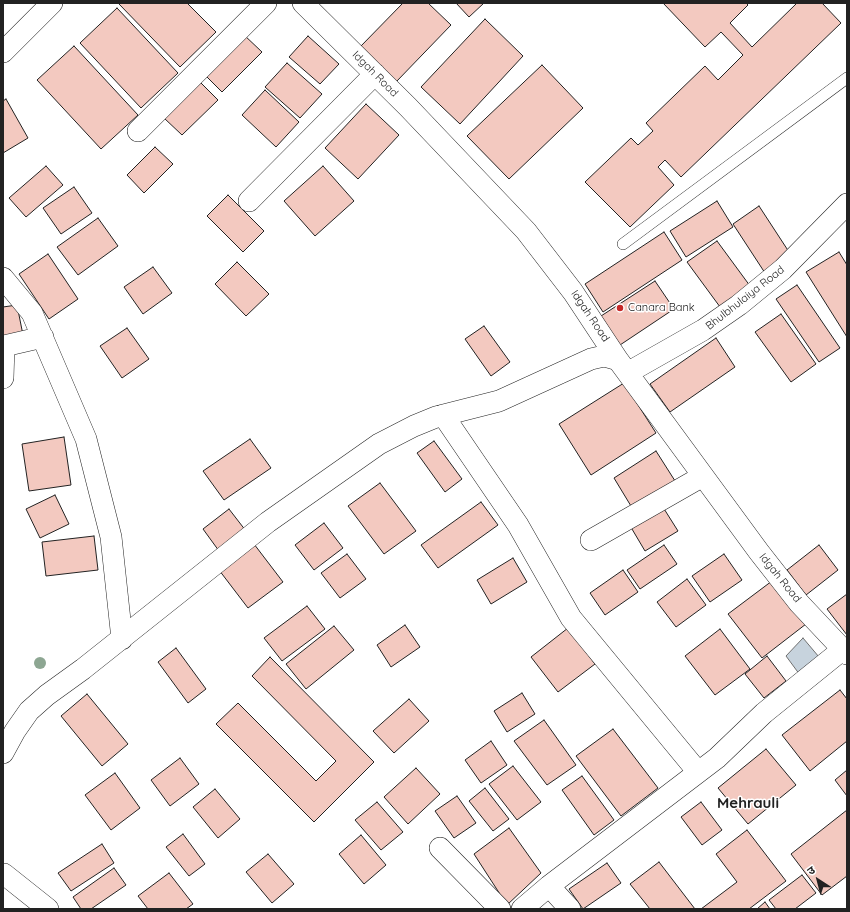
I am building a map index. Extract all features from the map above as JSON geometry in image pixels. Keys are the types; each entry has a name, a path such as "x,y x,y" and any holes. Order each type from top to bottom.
{"street":[{"path":"3,52 52,3"},
{"path":"138,131 266,3"},
{"name":"Idgah Road","path":"303,3 375,74 526,231 573,292 703,476 772,569 799,603 844,652"},
{"path":"249,201 375,74"},
{"name":"Bhulbhulaiya Road","path":"624,366 703,330 739,305 784,269 847,204"},
{"path":"3,278 32,313 86,439 111,537 122,639"},
{"path":"3,378 4,346 43,337"},
{"path":"3,753 15,731 29,711 47,695 122,639 268,522 379,444 414,426 442,415 499,401 591,359 604,356 624,366"},
{"path":"442,415 518,525 571,618 698,772"},
{"path":"591,540 703,476"},
{"path":"522,909 549,886 698,772 764,713 844,652"},
{"path":"440,848 500,909"},
{"path":"3,877 48,909"},
{"path":"549,886 570,909"}],"lane":[{"path":"623,244 847,78"}],"shaded area":[{"path":"803,638 819,657 800,675 786,656"}],"building":[{"path":"187,3 216,32 180,67 119,4"},
{"path":"403,3 428,3 451,25 396,82 360,47"},
{"path":"456,3 484,3 469,17"},
{"path":"663,3 746,3 748,5 730,23 752,47 797,3 822,3 841,23 681,177 665,160 658,167 674,185 630,227 585,182 631,138 638,145 653,131 646,123 705,66 718,80 743,55 721,32 705,47"},
{"path":"117,8 178,73 141,108 80,43"},
{"path":"485,19 523,56 460,124 421,87"},
{"path":"243,34 262,52 222,92 203,73"},
{"path":"308,36 339,64 320,84 289,57"},
{"path":"74,46 138,115 101,149 37,80"},
{"path":"287,63 322,94 300,118 265,87"},
{"path":"542,65 583,108 509,179 467,136"},
{"path":"200,82 218,100 182,135 164,118"},
{"path":"265,90 299,122 276,147 242,115"},
{"path":"6,99 28,138 3,153 3,101"},
{"path":"366,104 399,135 358,179 325,148"},
{"path":"155,147 173,164 144,193 127,175"},
{"path":"46,166 63,185 26,217 9,198"},
{"path":"323,166 354,201 315,236 284,201"},
{"path":"74,187 92,213 61,234 43,208"},
{"path":"228,195 264,231 243,252 207,216"},
{"path":"717,201 733,227 686,257 670,231"},
{"path":"759,206 791,255 765,273 733,224"},
{"path":"98,218 118,246 78,275 57,247"},
{"path":"664,232 682,260 603,312 585,284"},
{"path":"717,241 753,290 723,311 687,262"},
{"path":"839,252 847,265 847,337 806,272"},
{"path":"48,254 78,299 49,319 19,274"},
{"path":"237,262 269,294 246,316 215,284"},
{"path":"153,267 172,293 143,314 124,287"},
{"path":"655,281 674,309 620,345 601,316"},
{"path":"797,285 840,348 819,362 776,299"},
{"path":"17,305 23,335 3,339 3,307"},
{"path":"781,314 816,364 791,382 755,332"},
{"path":"484,326 510,362 491,376 465,339"},
{"path":"127,328 149,359 122,378 100,346"},
{"path":"716,338 735,367 670,412 650,384"},
{"path":"624,383 656,433 591,475 559,424"},
{"path":"64,437 71,485 29,491 22,444"},
{"path":"250,439 271,468 224,500 203,471"},
{"path":"434,441 462,479 445,492 417,453"},
{"path":"656,451 677,484 634,511 614,478"},
{"path":"380,483 416,531 384,554 348,506"},
{"path":"55,495 69,524 40,538 26,509"},
{"path":"481,502 498,525 438,568 421,545"},
{"path":"661,504 678,531 645,551 629,524"},
{"path":"229,509 246,531 219,551 203,529"},
{"path":"324,523 343,548 314,570 295,545"},
{"path":"94,536 98,570 46,576 42,542"},
{"path":"254,544 283,582 248,608 219,570"},
{"path":"664,545 677,564 640,589 627,570"},
{"path":"819,545 838,570 806,595 787,570"},
{"path":"347,554 366,579 340,598 321,573"},
{"path":"724,554 742,580 710,602 692,576"},
{"path":"513,558 527,582 491,604 477,580"},
{"path":"623,570 638,592 605,615 590,593"},
{"path":"687,579 706,605 676,627 657,602"},
{"path":"772,581 806,624 762,658 728,614"},
{"path":"847,594 847,635 827,609"},
{"path":"307,606 325,629 282,661 264,638"},
{"path":"405,625 420,647 391,667 377,645"},
{"path":"334,626 354,650 306,689 286,664"},
{"path":"568,628 595,664 558,692 531,657"},
{"path":"720,629 750,669 715,695 685,656"},
{"path":"176,648 206,689 188,703 158,662"},
{"path":"767,656 786,681 764,698 745,674"},
{"path":"270,657 374,762 314,822 216,724 238,703 316,781 336,761 252,676"},
{"path":"840,690 847,699 847,741 810,771 782,735"},
{"path":"522,693 535,714 507,732 494,711"},
{"path":"87,694 128,744 102,766 61,716"},
{"path":"409,699 429,721 394,753 373,731"},
{"path":"544,720 576,765 547,785 514,741"},
{"path":"613,729 658,788 621,816 576,756"},
{"path":"491,741 507,765 481,783 465,760"},
{"path":"766,749 796,785 748,824 718,788"},
{"path":"180,758 199,784 170,806 151,780"},
{"path":"513,766 541,802 517,820 489,784"},
{"path":"416,768 440,794 408,824 384,797"},
{"path":"847,770 847,796 835,780"},
{"path":"115,773 140,808 111,830 85,795"},
{"path":"582,776 614,820 594,835 562,790"},
{"path":"485,788 509,819 493,831 469,801"},
{"path":"215,789 240,819 218,838 193,807"},
{"path":"457,796 476,823 454,838 435,811"},
{"path":"377,802 403,832 381,850 355,820"},
{"path":"701,802 722,830 702,845 681,817"},
{"path":"847,810 847,876 822,895 791,854"},
{"path":"509,828 541,873 507,905 474,854"},
{"path":"747,830 786,881 749,909 701,909 737,882 716,854"},
{"path":"183,834 205,864 189,876 166,847"},
{"path":"361,835 386,865 364,884 339,854"},
{"path":"102,844 114,863 71,891 58,873"},
{"path":"268,854 294,884 272,903 246,872"},
{"path":"659,862 695,909 650,909 630,884"},
{"path":"607,863 621,883 583,909 569,889"},
{"path":"114,868 126,885 91,909 81,909 73,897"},
{"path":"169,873 193,904 186,909 148,909 138,896"},
{"path":"802,875 816,893 795,909 776,909 769,900"},
{"path":"765,902 770,909 757,909"}],"place":[{"name":"Canara Bank","path":"620,308"}],"district":[{"name":"Mehrauli","path":"748,803"}]}
